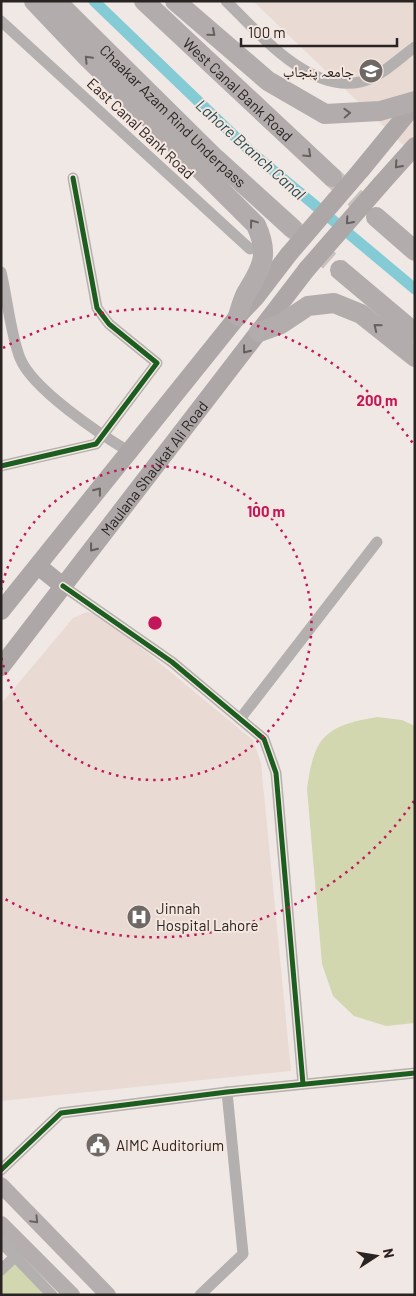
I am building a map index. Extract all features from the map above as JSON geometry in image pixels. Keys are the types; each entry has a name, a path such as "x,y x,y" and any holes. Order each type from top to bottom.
{"highway":[{"path":"34,1 89,59 256,225 263,246 262,267 247,292 238,316"},
{"name":"Chaakar Azam Rind Underpass","path":"56,1 215,158 292,228"},
{"name":"West Canal Bank Road","path":"144,1 332,177"},
{"path":"174,1 268,81 325,114 380,111 415,102"},
{"path":"376,217 415,251"},
{"path":"340,270 415,333"},
{"path":"259,332 281,324 308,306 334,303 361,314 415,357"}],"main road":[{"name":"Maulana Shaukat Ali Road","path":"1,611 238,316 256,297 289,254 361,170 415,102"},
{"name":"Maulana Shaukat Ali Road","path":"1,667 307,269 415,146"},
{"path":"38,566 64,586"},
{"path":"1,1185 108,1295"},
{"path":"1,1224 20,1252 68,1294"}],"street":[{"path":"226,1 276,50 322,79 335,82 360,82 373,77 415,47"},
{"name":"East Canal Bank Road","path":"1,21 250,249 263,246"},
{"path":"1,466 96,444 157,363 109,324 97,308 73,178"},
{"path":"1,272 20,358 32,380 103,435 130,452"},
{"path":"240,719 377,542"},
{"path":"64,586 172,662 264,739 276,774 303,1084"},
{"path":"1,1170 60,1113 227,1092 415,1073"},
{"path":"200,1295 243,1254 227,1092"},
{"path":"1,1242 20,1252 52,1295"},
{"path":"1,1270 20,1252"}],"shaded area":[{"name":"جامعہ پنجاب","path":"253,1 415,1 415,155 400,142"},
{"name":"Jinnah Hospital Lahore","path":"87,612 104,617 253,740 261,763 291,1071 1,1101 1,704 73,618"}],"green space":[{"path":"377,717 402,720 415,726 415,1023 386,1026 354,1016 333,996 322,964 307,789 314,757 325,736 345,725"},
{"path":"15,1263 46,1295 1,1295 1,1276"}],"waterway":[{"name":"Lahore Branch Canal","path":"94,1 250,151 415,289"}],"tunnel":[{"path":"332,177 376,217"},
{"path":"292,228 340,270"}],"cycle path":[{"path":"1,466 96,444 157,363 109,324 97,308 73,178"},
{"path":"63,586 172,662 264,739 276,773 303,1084"},
{"path":"1,1170 61,1113 227,1092 415,1073"}],"place":[{"name":"جامعہ پنجاب","path":"371,71"},
{"name":"Jinnah Hospital Lahore","path":"139,917"},
{"name":"AIMC Auditorium","path":"98,1145"}]}
